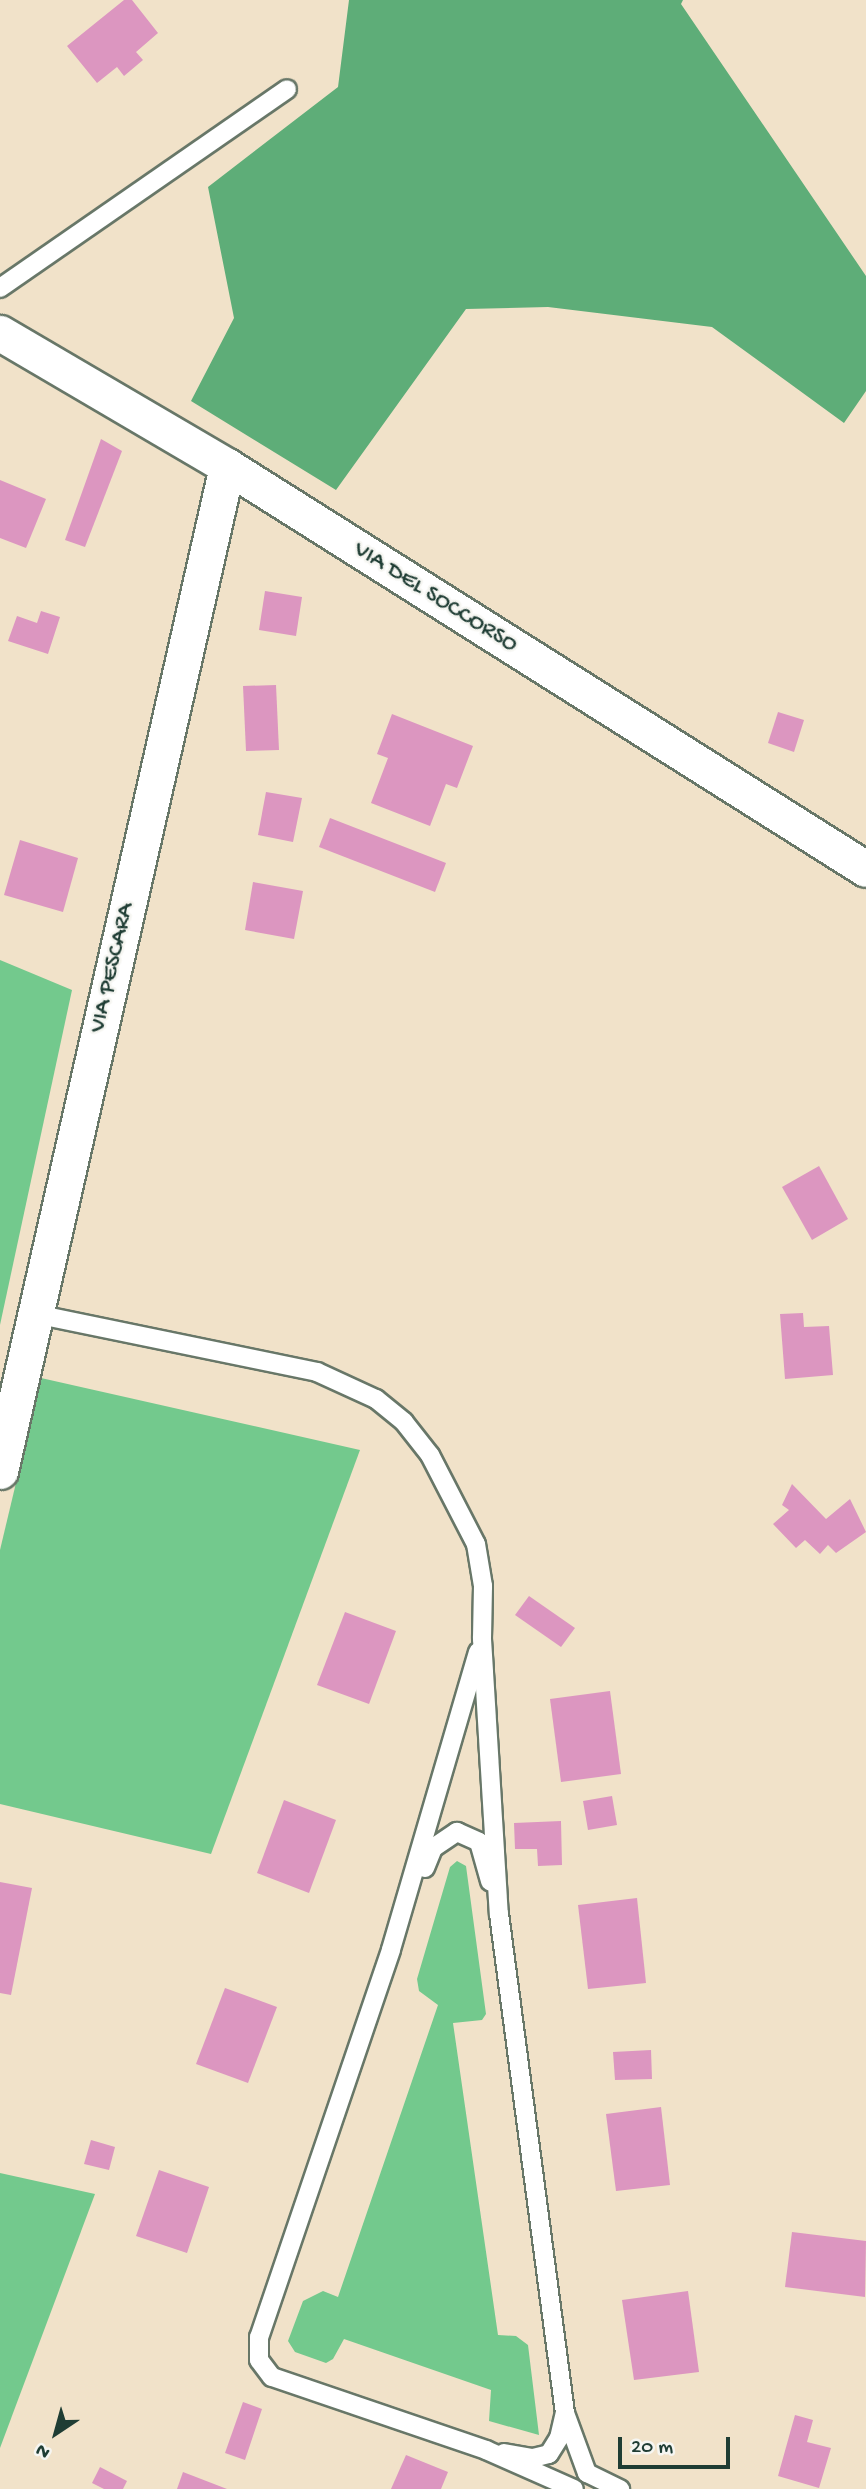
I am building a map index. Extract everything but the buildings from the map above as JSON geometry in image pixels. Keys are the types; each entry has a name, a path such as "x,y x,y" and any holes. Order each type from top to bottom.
{"street":[{"name":"VIA DEL SOCCORSO","path":"0,333 227,466 866,869"},
{"name":"VIA PESCARA","path":"0,1471 227,466"}],"lane":[{"path":"0,288 287,89"},
{"path":"35,1314 317,1372 376,1398 404,1422 430,1455 476,1544 483,1586 482,1639 499,1914 565,2413 587,2473 620,2489"},
{"path":"482,1639 391,1950 259,2337 259,2360 272,2377 486,2450 575,2489"},
{"path":"391,1950 433,1848 457,1832 479,1842 499,1914"},
{"path":"486,2450 533,2458 549,2454 559,2438 565,2413"}],"green space":[{"path":"349,0 683,0 681,4 866,276 866,391 844,423 712,327 548,307 466,309 336,490 191,401 234,318 208,187 338,87"},
{"path":"0,960 72,990 0,1325"},
{"path":"41,1378 360,1450 211,1854 0,1804 0,1550"},
{"path":"457,1861 466,1866 486,2014 482,2020 453,2023 498,2335 516,2336 528,2345 539,2435 489,2421 491,2390 344,2339 333,2359 326,2363 295,2352 288,2341 303,2301 323,2291 338,2297 438,2005 419,1991 417,1979 450,1867"},
{"path":"0,2173 95,2194 0,2448"}]}
